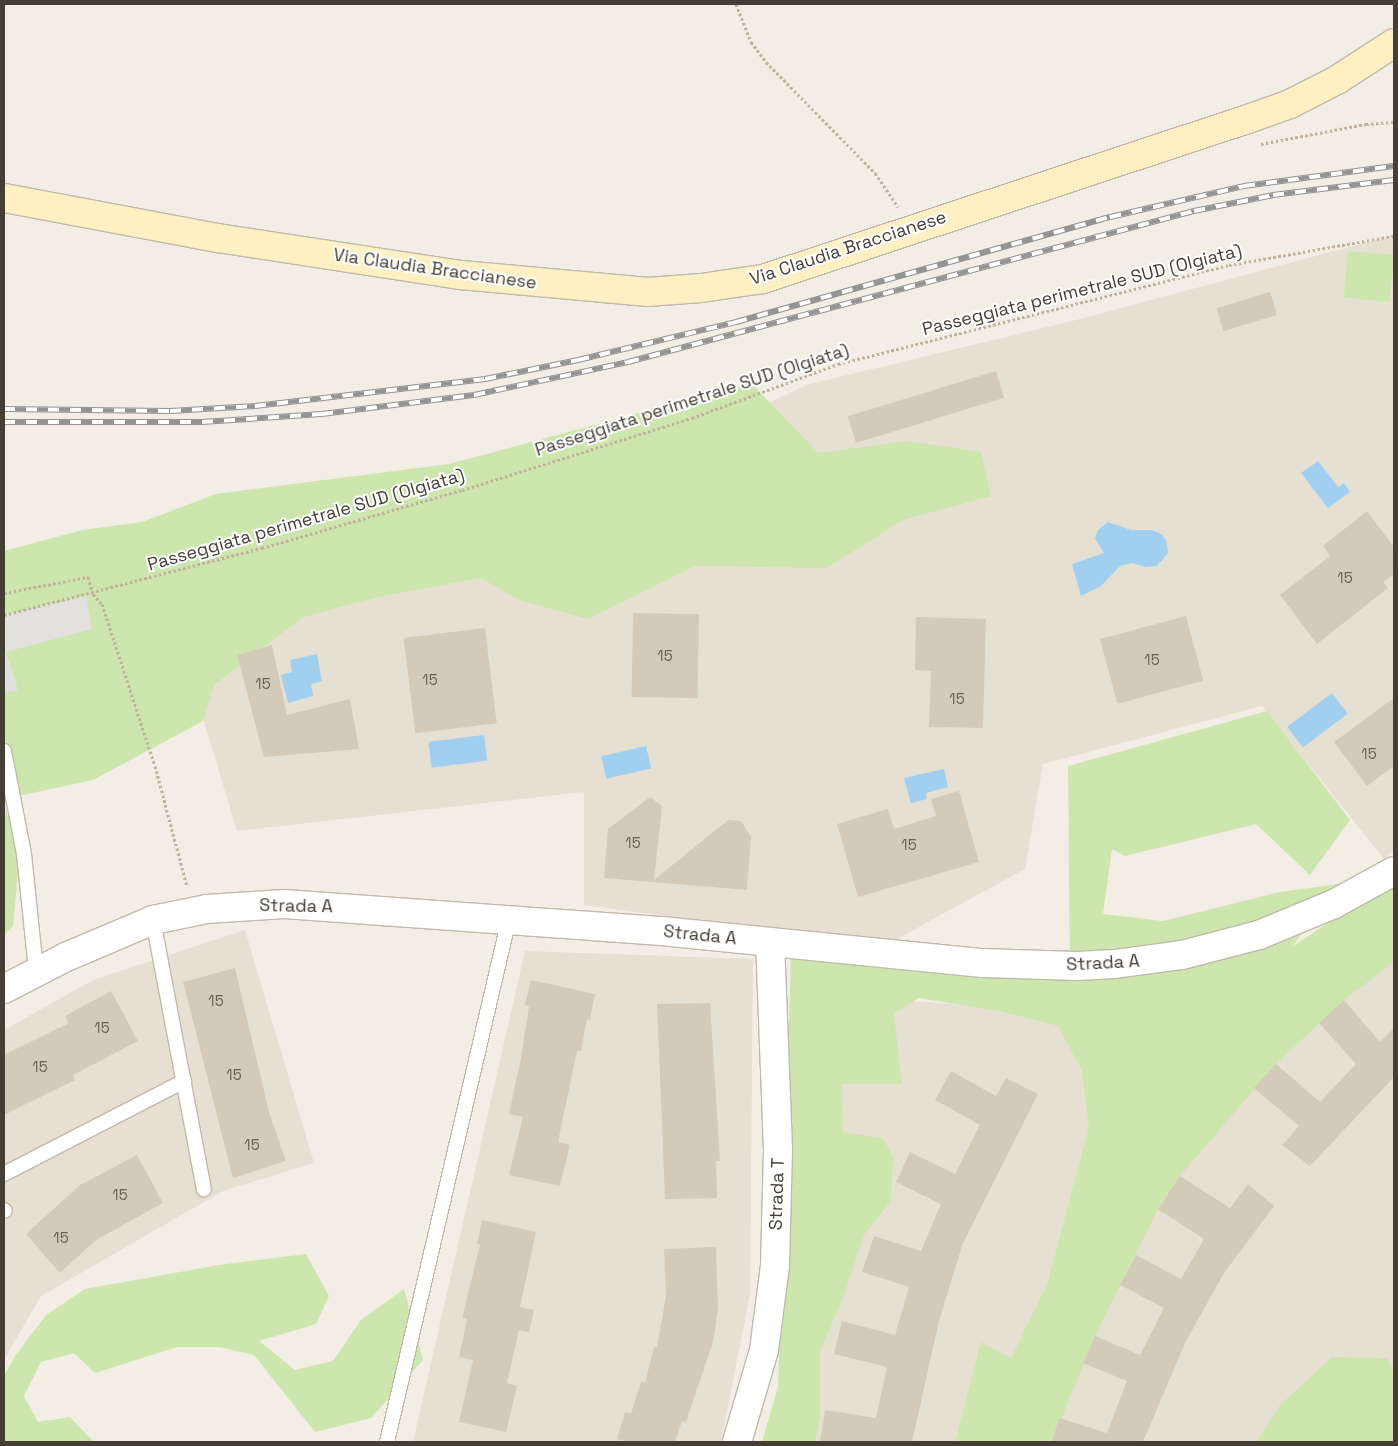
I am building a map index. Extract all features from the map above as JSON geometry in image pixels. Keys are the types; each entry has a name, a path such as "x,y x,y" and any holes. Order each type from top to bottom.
{"main road":[{"name":"Via Claudia Braccianese","path":"5,198 218,238 460,275 648,292 701,288 763,279 1290,104 1337,80 1394,44"}],"street":[{"name":"Strada A","path":"4,989 36,971 153,920 231,906 284,904 509,919 982,963 1077,966 1151,960 1259,935 1334,904 1394,871"},
{"name":"Strada T","path":"737,1442 764,1350 775,1265 778,1149 770,942"}],"lane":[{"path":"4,751 24,854 36,971"},
{"path":"387,1442 509,919"},
{"path":"153,920 204,1189"},
{"path":"4,1174 184,1082"}],"path":[{"path":"736,4 751,42 766,62 876,173 912,229"},
{"name":"Passeggiata perimetrale SUD (Olgiata)","path":"4,615 93,594 462,490 692,418 838,364 1229,265 1394,236"},
{"path":"4,593 88,577 93,594 102,604 155,766 194,912"}],"shaded area":[{"path":"1394,235 1394,850 1384,859 1262,706 1043,764 1025,869 886,945 584,905 584,792 237,831 178,635 443,560 806,385 1080,319"},
{"path":"86,596 92,629 6,652 18,690 4,693 4,615"},
{"path":"1394,914 1394,1442 783,1442 815,994 1120,1016"},
{"path":"245,930 314,1163 223,1191 41,1296 4,1360 4,1030 93,980"},
{"path":"525,951 753,959 750,1294 721,1442 413,1442"}],"green space":[{"path":"1348,251 1394,255 1390,302 1344,298"},
{"path":"751,383 818,453 908,441 981,452 991,496 903,520 827,568 695,566 588,619 519,600 481,578 378,597 303,617 214,685 203,721 93,780 4,799 4,551 82,530 142,522 216,494 449,464"},
{"path":"1267,711 1350,820 1310,875 1256,824 1125,856 1112,849 1103,914 1163,921 1280,892 1338,884 1292,947 1394,878 1394,962 1344,1000 1276,1064 1180,1176 1158,1209 1095,1336 1052,1442 955,1442 981,1342 1011,1358 1047,1285 1089,1127 1082,1071 1058,1026 999,1011 919,998 894,1014 902,1084 842,1084 843,1132 883,1138 893,1157 891,1201 864,1235 842,1301 820,1351 820,1416 815,1442 762,1442 778,1387 791,955 1070,975 1068,766"},
{"path":"4,805 20,852 13,926 4,935"},
{"path":"306,1254 329,1296 316,1324 259,1341 295,1370 333,1361 361,1320 404,1289 423,1360 371,1418 315,1432 254,1355 219,1347 177,1347 95,1373 74,1353 41,1362 24,1396 38,1422 70,1417 94,1442 4,1442 4,1376 15,1356 46,1315 85,1289 219,1265"},
{"path":"1332,1357 1388,1358 1394,1376 1394,1442 1256,1442 1280,1405"}],"water":[{"path":"1318,461 1338,487 1344,483 1350,492 1328,508 1301,473"},
{"path":"1108,522 1131,530 1152,530 1161,534 1166,540 1168,553 1157,566 1145,567 1132,563 1120,566 1101,586 1081,596 1072,564 1104,553 1095,539 1098,530"},
{"path":"317,654 322,681 311,684 313,696 288,703 281,675 292,672 290,660"},
{"path":"1332,693 1348,714 1303,747 1287,727"},
{"path":"484,735 487,761 432,768 428,742"},
{"path":"646,746 651,768 606,779 601,756"},
{"path":"944,769 948,787 926,793 927,799 911,803 904,778"}],"building":[{"path":"1270,292 1277,315 1223,331 1216,308"},
{"path":"996,371 1004,398 856,443 848,416"},
{"path":"1367,511 1394,547 1394,574 1383,582 1388,588 1317,644 1280,595 1330,556 1323,546"},
{"path":"633,613 699,614 698,698 632,697"},
{"path":"1186,616 1203,681 1117,704 1100,639"},
{"path":"916,617 986,619 983,728 929,727 931,671 915,670"},
{"path":"485,628 497,723 415,733 404,638"},
{"path":"272,645 287,715 350,699 359,749 264,757 237,655"},
{"path":"1394,698 1394,766 1367,786 1334,742"},
{"path":"959,791 979,862 858,897 837,824 888,809 894,829 936,816 931,799"},
{"path":"650,797 662,806 654,880 728,820 741,821 751,837 747,890 604,878 608,829"},
{"path":"235,968 269,1112 286,1161 233,1178 183,982"},
{"path":"531,980 595,994 590,1020 587,1019 581,1051 577,1051 558,1142 570,1145 560,1186 509,1175 523,1117 509,1114 521,1058 529,1006 525,1005"},
{"path":"111,991 138,1041 73,1075 75,1080 4,1115 4,1055 69,1023 65,1016"},
{"path":"1344,1000 1380,1042 1394,1028 1394,1077 1310,1166 1282,1145 1299,1126 1254,1088 1276,1064 1320,1102 1356,1064 1319,1023"},
{"path":"710,1003 720,1161 716,1161 717,1198 665,1199 657,1004"},
{"path":"951,1071 996,1096 1006,1078 1038,1094 963,1243 939,1321 912,1442 820,1442 825,1410 876,1418 887,1367 834,1354 842,1321 895,1335 909,1287 862,1272 874,1236 921,1251 941,1204 896,1182 910,1152 955,1174 980,1125 935,1100"},
{"path":"137,1155 163,1203 96,1240 60,1273 26,1234 80,1185"},
{"path":"1180,1176 1230,1208 1248,1184 1274,1206 1224,1273 1185,1343 1143,1442 1052,1442 1059,1418 1107,1433 1127,1381 1083,1363 1095,1336 1140,1355 1164,1308 1120,1285 1136,1255 1181,1279 1204,1239 1158,1209"},
{"path":"482,1220 536,1232 520,1307 534,1310 529,1332 519,1330 507,1383 517,1386 506,1432 459,1422 473,1360 459,1357 467,1319 462,1318 480,1245 477,1244"},
{"path":"716,1247 718,1310 713,1342 686,1422 682,1421 675,1442 629,1442 617,1439 625,1412 631,1414 641,1381 645,1383 654,1347 657,1347 666,1296 664,1249"}],"railway":[{"path":"4,409 170,411 255,406 485,379 578,360 736,322 1110,217 1244,186 1394,166"},
{"path":"4,422 202,422 322,414 474,395 628,362 1194,211 1273,195 1394,180"}]}
